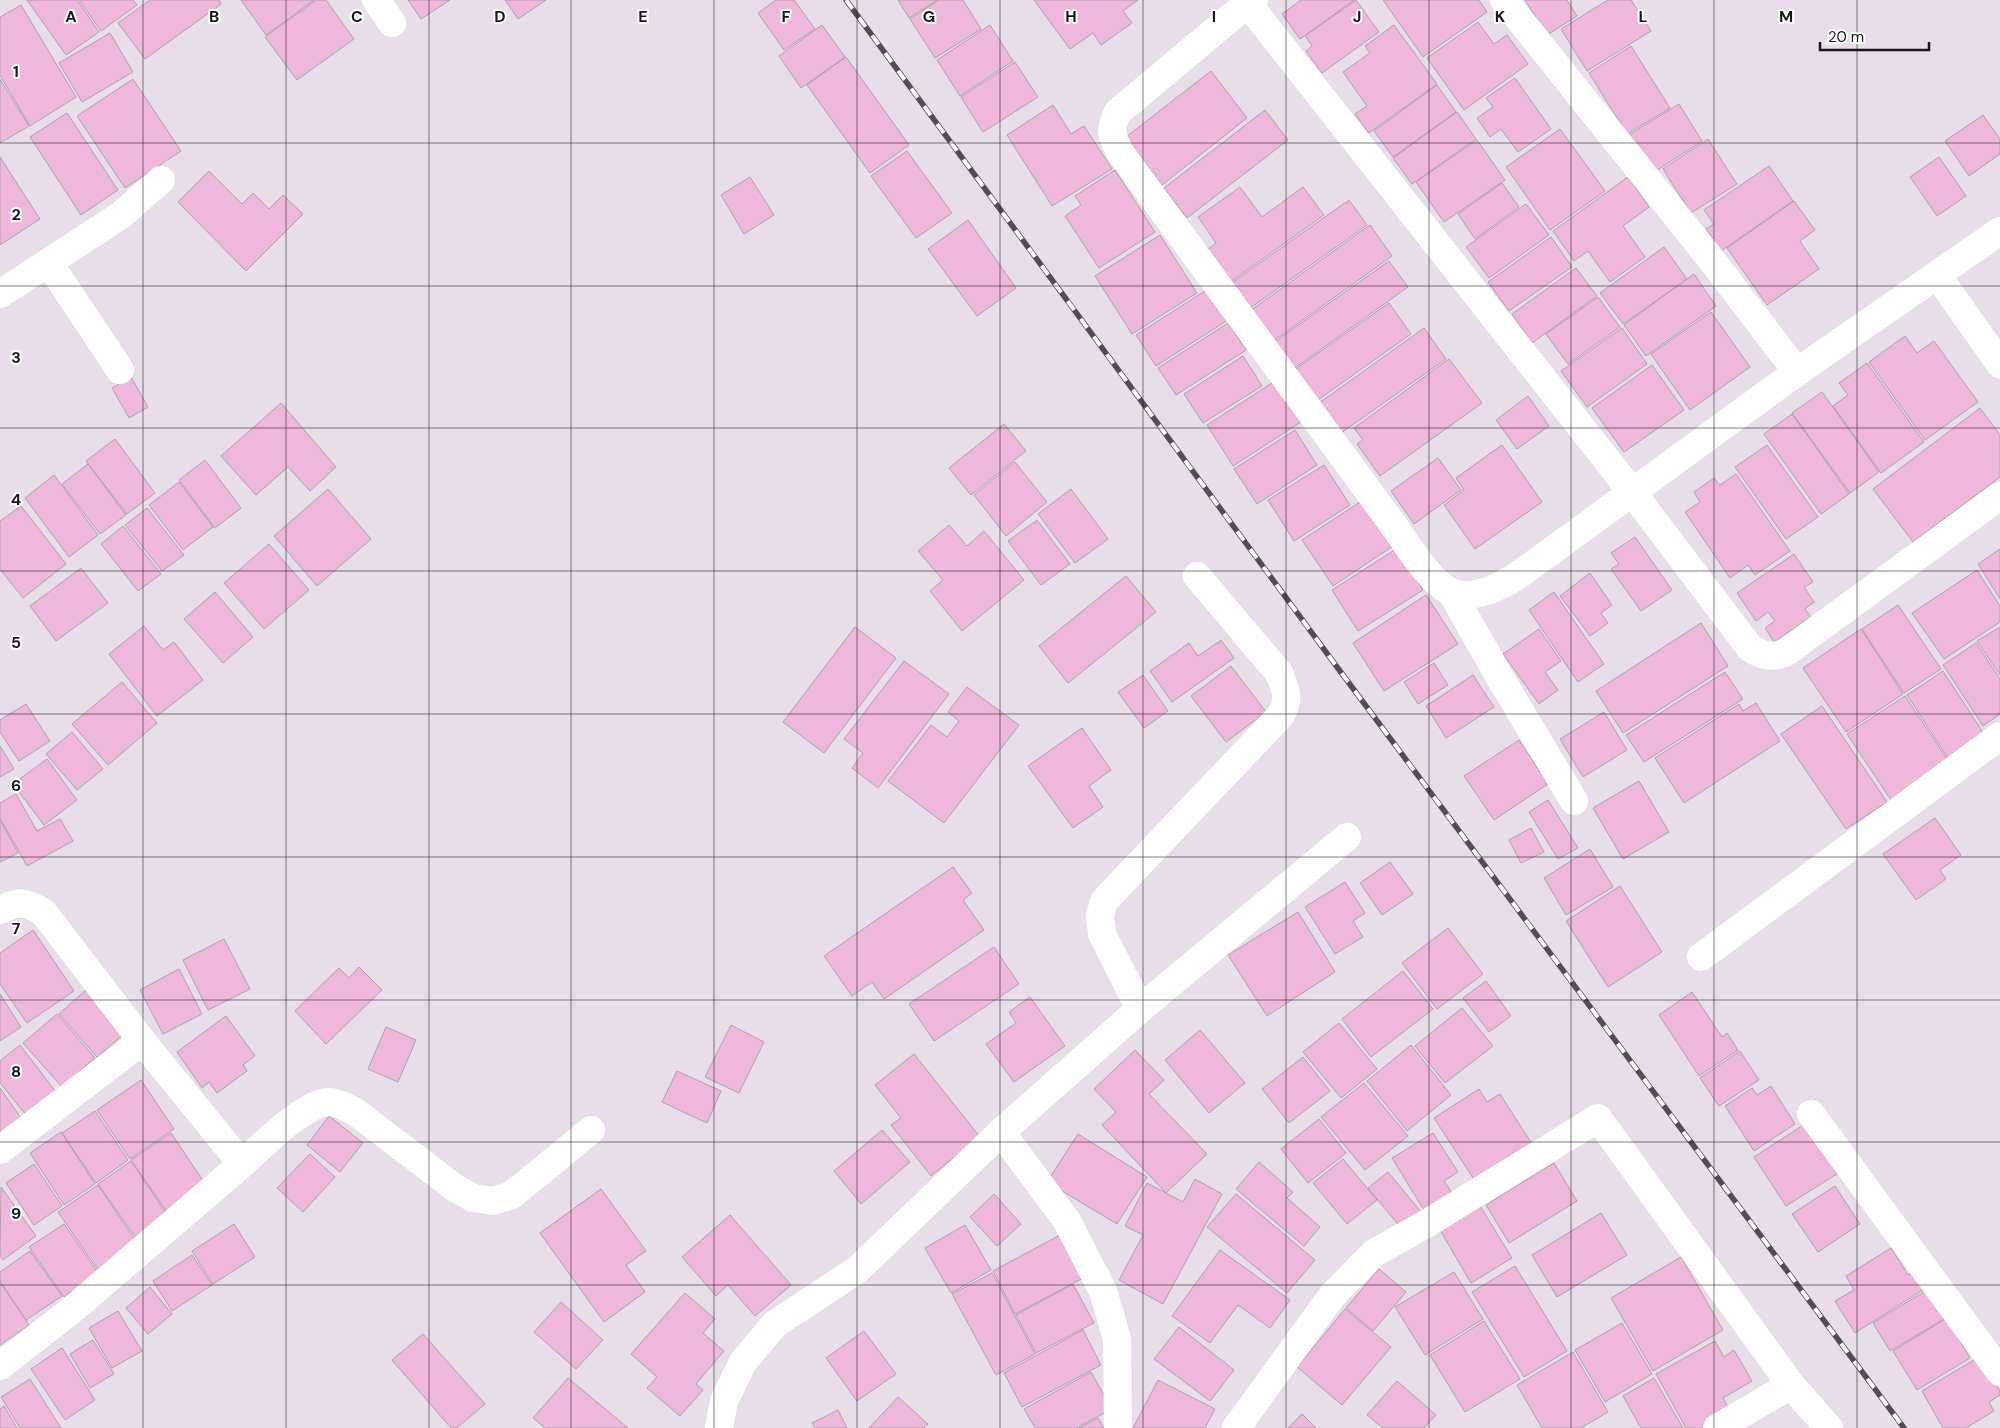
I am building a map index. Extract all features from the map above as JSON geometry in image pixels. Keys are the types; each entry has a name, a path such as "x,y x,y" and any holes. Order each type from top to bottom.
{"street":[{"path":"376,0 392,23"},
{"path":"1504,0 1714,263 1797,372"},
{"path":"1574,801 1452,593 1435,581 1120,152 1112,138 1112,123 1118,112 1249,1 1632,492 1750,648 1763,656 1774,657 1785,653 2000,496"},
{"path":"0,294 120,215 161,180"},
{"path":"1452,593 1468,594 1483,592 1501,586 1520,574 1797,372 2000,231"},
{"path":"49,263 120,370"},
{"path":"1937,275 2000,364"},
{"path":"1140,1009 1102,934 1100,916 1104,901 1281,715 1287,702 1286,689 1279,673 1197,576"},
{"path":"1701,957 2000,736"},
{"path":"719,1428 724,1401 742,1362 775,1324 857,1270 1000,1132 1140,1009 1347,837"},
{"path":"0,910 11,905 23,903 33,906 44,913 142,1041 242,1164"},
{"path":"0,1150 142,1041"},
{"path":"0,1366 73,1309 301,1113 313,1106 328,1102 340,1104 357,1113 455,1188 473,1198 493,1201 512,1195 591,1130"},
{"path":"1811,1114 2000,1372"},
{"path":"1236,1428 1332,1296 1374,1253 1426,1224 1598,1118 1791,1385 1829,1428"},
{"path":"1000,1132 1067,1221 1103,1291 1117,1340 1118,1428"},
{"path":"1717,1428 1791,1385"}],"building":[{"path":"27,0 77,0 99,32 66,55"},
{"path":"79,0 133,0 137,5 101,31"},
{"path":"150,0 219,0 221,4 145,59 118,23"},
{"path":"241,0 314,0 266,35"},
{"path":"316,0 326,0 354,39 297,80 265,37"},
{"path":"408,0 450,0 421,19"},
{"path":"505,0 546,0 518,19"},
{"path":"776,0 794,0 815,29 784,50 758,13"},
{"path":"898,0 937,0 909,18"},
{"path":"939,0 963,0 981,29 935,58 910,19"},
{"path":"1034,0 1138,0 1123,11 1132,23 1101,45 1093,33 1070,49"},
{"path":"1301,0 1354,0 1300,39 1282,14"},
{"path":"1356,0 1379,32 1322,73 1306,51 1312,46 1305,36"},
{"path":"1383,0 1479,0 1487,12 1423,57"},
{"path":"1525,0 1567,0 1577,16 1547,35"},
{"path":"1608,0 1631,0 1651,31 1587,71 1561,29"},
{"path":"21,5 76,97 30,126 0,75 0,17"},
{"path":"1478,22 1494,44 1507,35 1528,64 1464,110 1427,58"},
{"path":"822,25 845,57 801,88 779,56"},
{"path":"990,25 1013,61 960,96 937,60"},
{"path":"1394,25 1437,84 1369,133 1355,114 1367,106 1343,72 1370,53 1365,46"},
{"path":"110,33 133,72 82,102 59,63"},
{"path":"1631,46 1670,108 1627,134 1589,73"},
{"path":"846,57 909,145 870,173 807,85"},
{"path":"1015,62 1038,97 983,132 961,97"},
{"path":"1211,71 1247,118 1162,185 1126,137"},
{"path":"1515,78 1551,129 1518,152 1501,129 1490,137 1477,118 1493,107 1486,98"},
{"path":"0,79 29,126 0,143"},
{"path":"133,79 181,151 125,188 77,116"},
{"path":"1437,85 1456,112 1393,157 1374,131"},
{"path":"1679,104 1702,141 1653,173 1629,135"},
{"path":"1053,105 1071,134 1084,126 1112,169 1052,206 1007,135"},
{"path":"1265,110 1288,140 1187,218 1164,188"},
{"path":"1457,112 1476,139 1412,184 1393,158"},
{"path":"67,113 118,190 81,215 30,137"},
{"path":"1983,115 2000,139 2000,154 1969,176 1945,141"},
{"path":"1560,129 1605,191 1550,230 1506,167"},
{"path":"1708,139 1737,184 1691,213 1663,169"},
{"path":"1477,140 1505,180 1444,222 1416,182"},
{"path":"907,151 952,213 916,238 871,176"},
{"path":"0,157 40,219 0,245"},
{"path":"1939,157 1966,196 1937,216 1910,177"},
{"path":"1769,166 1793,201 1721,251 1706,229 1714,224 1704,210"},
{"path":"1115,170 1155,232 1099,268 1065,216 1081,205 1075,196"},
{"path":"209,171 242,204 253,193 269,209 283,195 303,214 246,271 178,202"},
{"path":"750,177 774,215 744,234 721,195"},
{"path":"1628,177 1649,207 1623,226 1645,257 1610,282 1588,251 1574,261 1553,231"},
{"path":"1502,183 1519,207 1475,239 1458,214"},
{"path":"1240,187 1262,217 1303,187 1324,215 1230,282 1207,250 1216,243 1198,217"},
{"path":"1349,200 1367,225 1249,309 1230,284"},
{"path":"1794,201 1815,230 1800,241 1819,269 1767,305 1727,248"},
{"path":"1526,204 1549,235 1489,278 1466,247"},
{"path":"968,220 1016,288 977,316 928,249"},
{"path":"1370,225 1392,256 1272,342 1250,311"},
{"path":"1160,235 1197,293 1132,334 1095,276"},
{"path":"1551,237 1572,267 1509,311 1488,282"},
{"path":"1664,247 1687,279 1623,324 1600,293"},
{"path":"1389,261 1408,287 1292,370 1273,343"},
{"path":"1576,268 1597,296 1532,343 1512,314"},
{"path":"1694,274 1716,306 1646,356 1624,325"},
{"path":"1208,289 1228,320 1156,366 1136,335"},
{"path":"1598,297 1620,327 1568,364 1546,334"},
{"path":"1389,303 1411,334 1315,402 1293,371"},
{"path":"1711,312 1750,367 1690,410 1651,354"},
{"path":"1228,323 1246,350 1176,395 1158,368"},
{"path":"1424,328 1446,359 1341,433 1319,403"},
{"path":"1622,328 1647,364 1587,407 1561,371"},
{"path":"1905,336 1917,353 1934,341 1978,402 1925,440 1869,362"},
{"path":"1243,356 1262,386 1203,423 1184,394"},
{"path":"1449,359 1482,403 1380,476 1357,444 1363,440 1354,428"},
{"path":"1867,363 1924,442 1881,473 1833,406 1848,395 1839,383"},
{"path":"1652,365 1684,410 1624,452 1592,408"},
{"path":"131,377 148,407 129,418 112,388"},
{"path":"1275,381 1301,422 1233,466 1207,425"},
{"path":"1822,392 1879,472 1850,493 1792,413"},
{"path":"1528,396 1549,426 1517,449 1496,420"},
{"path":"281,403 336,467 310,491 288,467 256,495 221,456"},
{"path":"1980,408 2000,435 2000,477 1913,542 1873,489"},
{"path":"1792,414 1849,494 1821,514 1764,434"},
{"path":"1004,424 1026,451 971,495 949,468"},
{"path":"1295,430 1317,465 1257,504 1234,469"},
{"path":"115,439 155,493 127,514 86,461"},
{"path":"1502,445 1542,502 1475,549 1444,505 1464,490 1456,478"},
{"path":"1767,445 1818,517 1786,539 1735,467"},
{"path":"1438,458 1461,490 1414,524 1391,491"},
{"path":"205,460 241,508 215,528 179,480"},
{"path":"1015,462 1047,502 1006,536 974,495"},
{"path":"88,464 126,515 100,534 62,484"},
{"path":"1324,465 1350,505 1294,541 1268,500"},
{"path":"1736,474 1790,551 1755,575 1748,565 1730,578 1685,512 1700,502 1694,492 1714,478 1720,485"},
{"path":"54,475 98,535 69,557 25,498"},
{"path":"179,482 213,527 183,550 149,505"},
{"path":"328,489 371,539 317,586 274,536"},
{"path":"1071,489 1108,539 1075,563 1038,514"},
{"path":"1363,500 1393,546 1333,586 1302,540"},
{"path":"21,506 66,564 23,598 0,569 0,521"},
{"path":"147,508 184,555 162,571 125,525"},
{"path":"1037,520 1070,564 1041,585 1008,541"},
{"path":"949,525 967,546 984,531 1024,580 962,631 930,591 943,580 918,551"},
{"path":"123,526 161,574 138,591 101,544"},
{"path":"1635,537 1672,590 1641,611 1611,569 1619,564 1611,553"},
{"path":"269,544 309,590 264,629 224,583"},
{"path":"1396,549 1423,590 1358,631 1332,590"},
{"path":"2000,549 2000,599 1978,564"},
{"path":"1794,554 1813,582 1804,587 1814,602 1805,609 1811,617 1774,642 1765,628 1775,621 1768,612 1756,621 1737,593"},
{"path":"81,568 108,603 56,641 30,606"},
{"path":"1977,570 2000,606 2000,622 1944,659 1912,613"},
{"path":"1590,573 1612,605 1601,613 1608,623 1590,636 1560,596"},
{"path":"1126,576 1156,612 1068,683 1039,646"},
{"path":"215,592 253,637 223,663 184,619"},
{"path":"1554,592 1604,664 1578,682 1529,610"},
{"path":"1426,595 1458,644 1384,691 1353,643"},
{"path":"1898,605 1941,669 1904,693 1862,629"},
{"path":"1701,623 1728,666 1623,733 1596,691"},
{"path":"144,626 163,650 174,642 203,680 157,716 109,654"},
{"path":"855,627 896,658 824,753 783,722"},
{"path":"2000,627 2000,675 1977,641"},
{"path":"1539,629 1561,661 1545,672 1558,690 1539,704 1503,654"},
{"path":"1861,629 1903,694 1846,732 1803,668"},
{"path":"1221,640 1234,658 1172,702 1150,671 1189,643 1198,656"},
{"path":"1976,643 2000,679 2000,714 1983,726 1943,665"},
{"path":"904,661 949,694 878,788 852,768 863,753 844,739"},
{"path":"1434,663 1448,685 1418,704 1404,682"},
{"path":"1231,666 1266,712 1226,742 1191,696"},
{"path":"1943,671 1986,737 1950,761 1907,695"},
{"path":"1725,672 1743,699 1644,762 1626,735"},
{"path":"1143,675 1168,711 1144,728 1118,692"},
{"path":"1473,675 1494,707 1446,738 1426,706"},
{"path":"122,682 157,723 108,765 72,724"},
{"path":"967,687 1019,725 944,823 888,781 931,725 947,737 959,721 948,712"},
{"path":"1905,696 1949,762 1891,800 1847,734"},
{"path":"1756,703 1780,741 1684,803 1655,758 1739,704 1743,711"},
{"path":"26,704 50,741 19,761 0,732 0,720"},
{"path":"1822,706 1887,802 1846,829 1781,734"},
{"path":"1604,712 1627,750 1583,777 1560,739"},
{"path":"1082,728 1111,770 1089,786 1103,807 1073,828 1028,766"},
{"path":"72,732 103,769 77,790 46,754"},
{"path":"1519,740 1548,784 1494,820 1464,776"},
{"path":"0,746 14,769 0,777"},
{"path":"47,759 77,800 44,825 13,784"},
{"path":"1639,781 1669,832 1623,859 1593,808"},
{"path":"16,794 37,831 60,819 73,841 27,866 0,818 0,803"},
{"path":"1548,800 1578,848 1558,859 1529,812"},
{"path":"1935,818 1961,855 1940,870 1946,879 1916,900 1883,854"},
{"path":"0,820 18,853 0,862"},
{"path":"1531,828 1544,852 1521,863 1509,840"},
{"path":"1590,849 1613,887 1566,915 1544,878"},
{"path":"1390,862 1413,894 1382,915 1360,883"},
{"path":"953,867 972,893 963,900 984,930 884,999 872,982 852,996 824,956"},
{"path":"1345,882 1365,913 1353,921 1363,937 1335,954 1305,907"},
{"path":"1620,886 1662,952 1608,987 1566,921"},
{"path":"1298,912 1335,972 1267,1016 1228,955"},
{"path":"1448,928 1483,974 1437,1009 1402,963"},
{"path":"33,930 74,991 27,1023 0,984 0,953"},
{"path":"224,939 250,989 208,1010 183,960"},
{"path":"994,947 1019,984 934,1041 909,1004"},
{"path":"359,967 382,990 326,1044 295,1011 339,968 349,978"},
{"path":"179,969 202,1014 163,1034 140,990"},
{"path":"1403,971 1433,1009 1371,1057 1342,1019"},
{"path":"1486,981 1511,1016 1489,1032 1463,998"},
{"path":"86,990 124,1034 97,1057 59,1014"},
{"path":"1692,992 1722,1037 1727,1033 1738,1050 1699,1076 1659,1015"},
{"path":"0,994 21,1027 0,1041"},
{"path":"1030,997 1065,1046 1014,1082 986,1044 1016,1023 1009,1012"},
{"path":"1462,1008 1493,1046 1445,1083 1415,1046"},
{"path":"57,1014 95,1058 62,1087 23,1043"},
{"path":"226,1016 255,1056 243,1065 247,1071 217,1093 209,1082 202,1088 177,1052"},
{"path":"1339,1023 1377,1069 1341,1098 1303,1052"},
{"path":"731,1025 764,1042 739,1093 705,1077"},
{"path":"386,1027 416,1040 398,1082 368,1069"},
{"path":"1200,1030 1245,1083 1209,1113 1165,1060"},
{"path":"20,1045 56,1092 26,1115 0,1083 0,1061"},
{"path":"1411,1045 1451,1095 1407,1131 1367,1081"},
{"path":"1135,1050 1164,1080 1149,1094 1207,1154 1166,1193 1102,1125 1116,1112 1094,1089"},
{"path":"1740,1051 1759,1080 1719,1106 1700,1078"},
{"path":"914,1054 980,1137 931,1176 891,1125 901,1118 875,1085"},
{"path":"1303,1057 1330,1091 1289,1123 1262,1089"},
{"path":"677,1071 721,1091 707,1123 662,1102"},
{"path":"141,1080 174,1129 130,1159 97,1110"},
{"path":"1364,1083 1408,1136 1365,1170 1321,1117"},
{"path":"1771,1086 1795,1124 1754,1151 1725,1106 1752,1088 1757,1095"},
{"path":"0,1088 21,1118 0,1133"},
{"path":"1479,1089 1487,1102 1500,1094 1534,1147 1477,1184 1434,1118"},
{"path":"95,1111 128,1160 96,1183 62,1133"},
{"path":"329,1116 363,1143 340,1172 307,1145"},
{"path":"1319,1119 1346,1153 1308,1183 1281,1149"},
{"path":"1808,1122 1840,1172 1786,1206 1754,1157"},
{"path":"882,1130 910,1162 861,1204 834,1171"},
{"path":"61,1132 95,1184 64,1205 30,1153"},
{"path":"171,1133 206,1185 167,1212 131,1160"},
{"path":"1433,1133 1458,1172 1444,1181 1452,1193 1424,1210 1392,1158"},
{"path":"1078,1134 1147,1177 1117,1224 1047,1182"},
{"path":"310,1154 335,1177 303,1212 277,1188"},
{"path":"1343,1159 1377,1200 1347,1224 1313,1183"},
{"path":"131,1161 168,1216 136,1238 98,1184"},
{"path":"1259,1162 1293,1192 1287,1198 1320,1227 1304,1246 1236,1189"},
{"path":"1554,1163 1577,1201 1509,1243 1486,1205"},
{"path":"34,1164 62,1206 34,1225 6,1183"},
{"path":"1388,1172 1421,1212 1401,1228 1368,1188"},
{"path":"1195,1179 1222,1194 1163,1304 1119,1280 1143,1235 1125,1226 1147,1183 1183,1202"},
{"path":"98,1185 137,1243 98,1270 58,1212"},
{"path":"1835,1186 1860,1224 1818,1252 1792,1214"},
{"path":"1,1187 36,1236 3,1260 0,1256"},
{"path":"601,1189 646,1251 626,1265 645,1292 604,1322 540,1233"},
{"path":"994,1194 1021,1224 997,1246 970,1217"},
{"path":"1236,1194 1315,1260 1287,1293 1207,1227"},
{"path":"1480,1206 1512,1258 1471,1283 1440,1230"},
{"path":"1601,1213 1627,1255 1557,1297 1532,1255"},
{"path":"730,1215 791,1285 755,1316 728,1285 716,1296 682,1257"},
{"path":"64,1224 98,1273 64,1297 29,1247"},
{"path":"234,1224 255,1257 213,1284 192,1251"},
{"path":"965,1225 991,1270 951,1293 925,1248"},
{"path":"1060,1235 1083,1278 1015,1314 993,1271"},
{"path":"1891,1248 1908,1275 1918,1268 1929,1286 1855,1333 1835,1301 1854,1290 1846,1276"},
{"path":"1220,1250 1290,1300 1270,1328 1238,1305 1210,1343 1172,1316"},
{"path":"30,1251 62,1296 26,1320 0,1281 0,1272"},
{"path":"192,1255 212,1285 172,1311 153,1281"},
{"path":"1681,1257 1723,1330 1653,1371 1611,1298"},
{"path":"1515,1266 1567,1351 1524,1377 1472,1292"},
{"path":"1379,1269 1406,1292 1373,1331 1346,1308"},
{"path":"1454,1272 1483,1319 1425,1355 1395,1307"},
{"path":"992,1273 1035,1354 996,1375 952,1294"},
{"path":"0,1282 29,1325 0,1345"},
{"path":"1073,1284 1094,1323 1036,1353 1016,1315"},
{"path":"150,1287 172,1314 148,1334 126,1308"},
{"path":"1927,1290 1944,1319 1890,1351 1873,1323"},
{"path":"685,1293 715,1319 703,1333 724,1351 696,1384 703,1390 680,1416 647,1388 657,1377 631,1354"},
{"path":"561,1302 603,1340 576,1369 534,1332"},
{"path":"1345,1309 1391,1347 1342,1405 1297,1367"},
{"path":"118,1311 142,1351 112,1368 89,1328"},
{"path":"1947,1318 1970,1358 1917,1390 1893,1351"},
{"path":"1484,1321 1520,1379 1465,1412 1430,1355"},
{"path":"1622,1323 1652,1374 1605,1402 1575,1350"},
{"path":"1179,1327 1234,1370 1210,1401 1154,1359"},
{"path":"1083,1330 1101,1365 1022,1407 1004,1373"},
{"path":"864,1331 896,1374 857,1401 826,1358"},
{"path":"423,1334 485,1404 457,1428 451,1428 392,1360"},
{"path":"93,1340 114,1374 90,1388 70,1354"},
{"path":"1715,1341 1724,1357 1734,1350 1752,1381 1723,1398 1729,1409 1711,1428 1686,1428 1656,1374"},
{"path":"62,1348 95,1400 65,1420 31,1369"},
{"path":"1573,1352 1608,1412 1581,1428 1542,1428 1517,1385"},
{"path":"1979,1357 2000,1391 2000,1395 1989,1402 1994,1411 1966,1428 1943,1428 1922,1391"},
{"path":"1091,1372 1112,1409 1076,1428 1035,1428 1024,1409"},
{"path":"568,1378 628,1428 545,1428 533,1418"},
{"path":"1654,1378 1683,1428 1641,1428 1623,1396"},
{"path":"30,1379 61,1428 20,1428 1,1397"},
{"path":"1158,1380 1215,1409 1205,1428 1133,1428"},
{"path":"1397,1381 1436,1415 1424,1428 1383,1428 1367,1415"},
{"path":"898,1397 928,1424 924,1428 869,1428"},
{"path":"4,1406 17,1428 0,1428 0,1409"},
{"path":"838,1410 847,1428 815,1428 812,1423"},
{"path":"1302,1414 1316,1428 1288,1428"},
{"path":"1098,1418 1104,1428 1079,1428"}],"railway":[{"path":"846,0 1337,667 1904,1428"}]}
